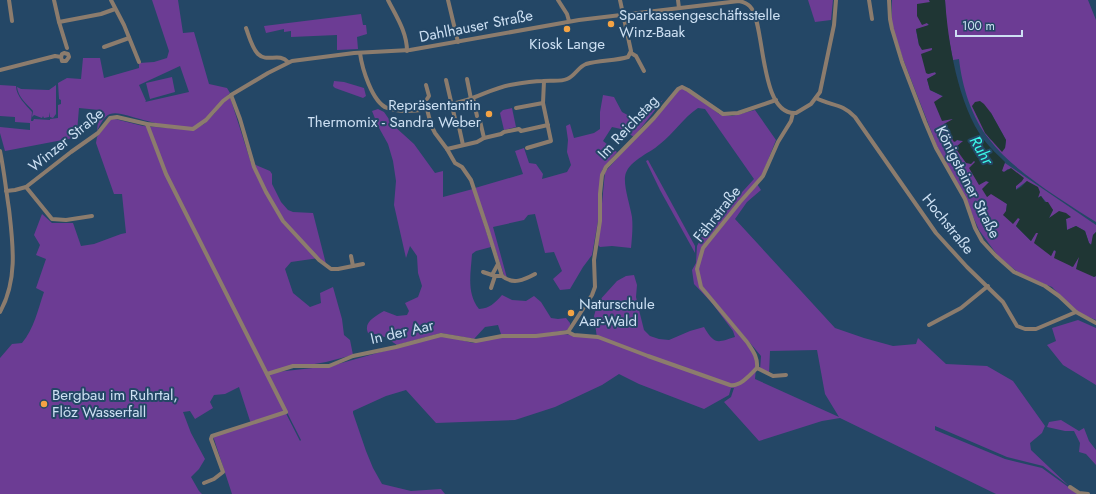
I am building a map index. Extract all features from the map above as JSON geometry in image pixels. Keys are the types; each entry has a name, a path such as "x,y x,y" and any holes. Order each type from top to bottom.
{"street":[{"path":"9,0 12,21"},
{"path":"54,0 67,48"},
{"path":"112,0 139,62"},
{"path":"388,0 401,26 407,45 407,50"},
{"path":"448,0 458,42"},
{"path":"558,0 567,14 569,21"},
{"path":"620,0 631,53 636,56 644,71"},
{"path":"678,0 679,8"},
{"path":"793,113 804,109 816,98 821,87 834,25 836,0"},
{"path":"869,0 872,19"},
{"name":"Königsteiner Straße","path":"889,0 890,23 902,62 932,141 965,199 978,234 987,247 1008,268 1046,286 1076,312 1096,323"},
{"name":"Dahlhauser Straße","path":"229,96 288,62 360,52 407,50 569,21 741,1 748,5 755,16 767,82 776,100 783,109 793,113"},
{"path":"59,22 101,14 115,9"},
{"path":"246,28 259,55 266,58 281,57 285,58 288,62"},
{"path":"104,48 129,38"},
{"path":"360,52 362,63 377,100 388,108 403,111 427,109 452,104 510,85 566,80 585,65 626,58 631,53"},
{"path":"0,70 55,56 60,57"},
{"path":"467,79 477,116"},
{"path":"446,80 456,123"},
{"path":"527,148 552,141 543,103 544,81"},
{"path":"426,85 429,96 427,99"},
{"name":"Im Reichstag","path":"568,332 592,295 595,287 594,260 600,221 600,194 602,175 606,167 659,113 678,89 682,87 723,114 738,113 776,100"},
{"path":"229,96 240,119 254,167 282,220 325,266 334,270 363,264"},
{"name":"Winzer Straße","path":"6,191 26,187 77,147 98,133 110,118 117,117 147,124 193,129 206,120 229,96"},
{"name":"Hochstraße","path":"816,98 842,106 853,114 936,233 967,267 1004,303 1016,324 1022,329 1036,329 1076,312"},
{"path":"516,108 543,103"},
{"path":"427,109 432,128 455,163 462,167 471,180 488,228 502,276"},
{"name":"Fährstraße","path":"757,368 758,362 754,351 701,287 697,269 703,248 763,176 793,113"},
{"path":"480,121 484,138"},
{"path":"147,124 166,174 286,412 212,436 211,439 223,472 214,479 204,483"},
{"path":"447,149 477,142 484,138 501,134 506,131 519,129 521,131 548,125"},
{"path":"459,127 463,145"},
{"path":"0,151 6,191 13,265 9,290 0,312"},
{"name":"Winzer Straße","path":"26,187 52,219 66,220 92,216"},
{"path":"351,256 353,266"},
{"path":"491,288 498,264"},
{"path":"483,272 517,281 523,280 535,274"},
{"path":"929,325 961,308 988,286"},
{"path":"568,332 574,335 598,337 734,386 757,368 773,376 786,375"},
{"name":"In der Aar","path":"267,374 293,366 329,366 353,356 443,334 472,341 502,336 536,336 568,332"},
{"path":"1070,487 1079,493 1088,494"}],"shaded area":[{"path":"152,0 178,0 183,33 194,32 209,84 227,88 230,93 202,123 191,128 174,127 113,113 102,121 97,131 99,110 79,108 77,132 73,138 5,151 0,133 0,127 30,130 30,123 15,122 15,117 0,116 0,85 16,86 19,97 32,112 31,121 34,119 50,120 58,118 58,105 61,104 61,100 59,99 58,83 67,78 81,79 83,58 100,58 104,78 139,68 139,63 154,62 167,58 169,51","holes":["180,66 189,92 145,102 146,101 139,85"]},
{"path":"808,0 833,0 831,20 815,22"},
{"path":"892,0 929,0 927,23 929,25 916,30 919,45 932,48 928,74 936,72 936,74 927,79 930,90 944,97 953,118 955,142 957,140 963,141 976,162 979,184 986,181 989,182 987,197 991,193 1007,204 1006,211 1020,219 1016,226 1031,241 1036,232 1038,233 1051,256 1054,250 1072,267 1079,256 1079,260 1094,277 1096,276 1096,320 1076,312 1052,287 1020,274 998,256 979,230 968,205 937,146 903,59 892,26"},
{"path":"945,0 1088,0 1096,20 1096,222 1024,174 999,151 989,139 978,122 969,102 960,70 959,59 953,60 947,29","holes":["972,106 991,113 1006,140 1005,148 990,139"]},
{"path":"361,14 363,25 366,25 367,34 357,37 358,49 337,50 337,35 291,37 291,31 284,32 284,29 266,33 264,26"},
{"path":"172,77 175,92 150,99 146,83"},
{"path":"334,81 344,82 364,88 366,96 363,98 335,88 333,86"},
{"path":"56,85 56,114 53,118 50,117 49,112 49,117 44,118 43,116 42,118 34,115 32,117 33,111 21,97 17,87 21,89 49,90"},
{"path":"682,85 719,114 732,116 755,110 776,140 760,180 703,249 697,268 701,287 757,356 755,379 839,417 825,394 817,350 770,351 769,374 760,370 761,356 702,286 698,269 704,248 757,184 761,190 747,202 735,219 835,328 893,346 916,344 918,338 946,364 987,366 1013,381 1045,426 1042,433 1030,443 1031,450 1069,486 1043,466 1007,457 935,426 935,430 1005,459 1042,468 1078,494 996,494 840,418 822,421 759,441 724,402 731,397 734,388 731,388 729,395 704,409 639,384 619,374 602,385 555,407 515,420 436,423 406,390 386,396 353,411 366,451 382,484 411,491 441,489 445,494 232,494 213,436 251,424 239,387 225,394 214,395 210,402 213,408 195,419 190,411 183,412 191,433 205,459 199,469 191,477 202,494 0,494 0,358 12,344 22,343 30,332 44,292 36,288 46,259 36,255 40,245 34,235 42,214 52,223 73,223 81,246 94,244 126,233 122,194 114,194 96,143 97,137 111,118 143,126 193,130 204,124 223,102 230,97 251,163 270,171 272,174 272,184 281,202 288,210 293,212 313,213 326,264 319,258 291,262 285,269 293,293 310,307 321,303 320,293 333,287 342,319 344,335 350,340 353,355 326,362 267,373 331,366 441,335 473,343 499,337 563,334 597,338 594,316 598,302 617,281 626,276 634,275 637,285 636,297 644,330 650,336 669,340 704,327 711,337 717,341 735,337 733,331 712,303 694,284 692,270 696,263 697,246 702,236 754,179 705,109 698,108 665,140 634,162 627,171 625,186 632,221 631,248 612,246 600,247 598,245 605,172","holes":["267,373 301,440 300,441 266,374"]},
{"path":"603,95 614,97 622,112 633,118 648,111 663,100 634,137 621,129 612,127 603,141 617,152 602,170 598,221 592,255 570,289 560,290 553,279 562,271 554,252 545,253 535,214 528,215 524,220 493,227 507,278 504,275 475,188 523,174 515,151 524,148 529,163 536,164 543,174 542,179 567,172 571,165 567,152 568,140 566,126 570,124 574,138 594,133 600,129 600,112"},
{"path":"512,108 516,127 504,130 500,113 503,110"},
{"path":"378,109 384,112 393,125 414,144 435,173 443,171 443,197 473,189 491,247 476,251 472,254 470,282 472,296 479,309 492,305 502,295 512,300 526,301 534,296 541,302 551,318 566,318 570,323 567,330 535,335 501,334 498,325 485,327 474,339 441,333 397,345 385,337 368,333 367,326 371,320 384,311 397,316 407,315 409,311 405,303 418,297 422,286 418,273 417,256 410,246 406,258 394,205 396,181 393,161 388,144 372,111"},
{"path":"648,160 695,246 695,253 660,190 646,161"},
{"path":"1005,163 1096,225 1096,232 1093,235 1092,245 1089,243 1085,231 1076,226 1067,230 1066,219 1071,217 1049,218 1053,210 1041,196 1037,198 1027,181 1015,190 1016,186 1022,181 1008,169 1004,172 1001,171"},
{"path":"1078,320 1096,328 1096,385 1063,365 1047,345 1056,341 1052,328"},
{"path":"1061,420 1079,431 1084,428 1089,441 1096,450 1096,465 1086,454 1079,452 1080,443 1074,431 1065,431 1047,427 1049,422"}],"water":[{"name":"Ruhr","path":"929,0 945,0 952,54 967,109 975,126 986,143 1005,162 1002,171 1004,172 1011,168 1024,178 1016,186 1016,190 1027,181 1038,187 1040,192 1038,198 1041,196 1045,202 1048,202 1053,210 1049,218 1059,211 1066,213 1071,217 1066,219 1067,230 1076,226 1085,231 1091,245 1093,235 1096,232 1096,276 1094,277 1076,269 1079,257 1073,267 1054,258 1056,251 1054,250 1051,256 1034,243 1038,233 1036,233 1031,241 1016,226 1020,219 1018,218 1013,224 1003,215 1006,211 1007,204 991,194 987,197 982,189 989,182 986,181 979,185 969,168 975,162 974,161 971,164 966,163 956,149 957,146 963,141 957,140 954,142 944,124 953,119 942,121 934,102 943,96 930,90 927,79 936,74 935,72 928,74 926,73 921,54 932,50 932,48 922,50 919,45 916,29 929,25 927,23 922,25 917,16 917,4 930,2"},
{"path":"980,101 991,113 1006,140 1005,148 1002,152 985,133 972,106 975,102"}],"place":[{"name":"Sparkassengeschäftsstelle Winz-Baak","path":"611,24"},
{"name":"Kiosk Lange","path":"567,29"},
{"name":"Repräsentantin Thermomix - Sandra Weber","path":"489,114"},
{"name":"Naturschule Aar-Wald","path":"571,313"},
{"name":"Bergbau im Ruhrtal, Flöz Wasserfall","path":"44,404"}]}
